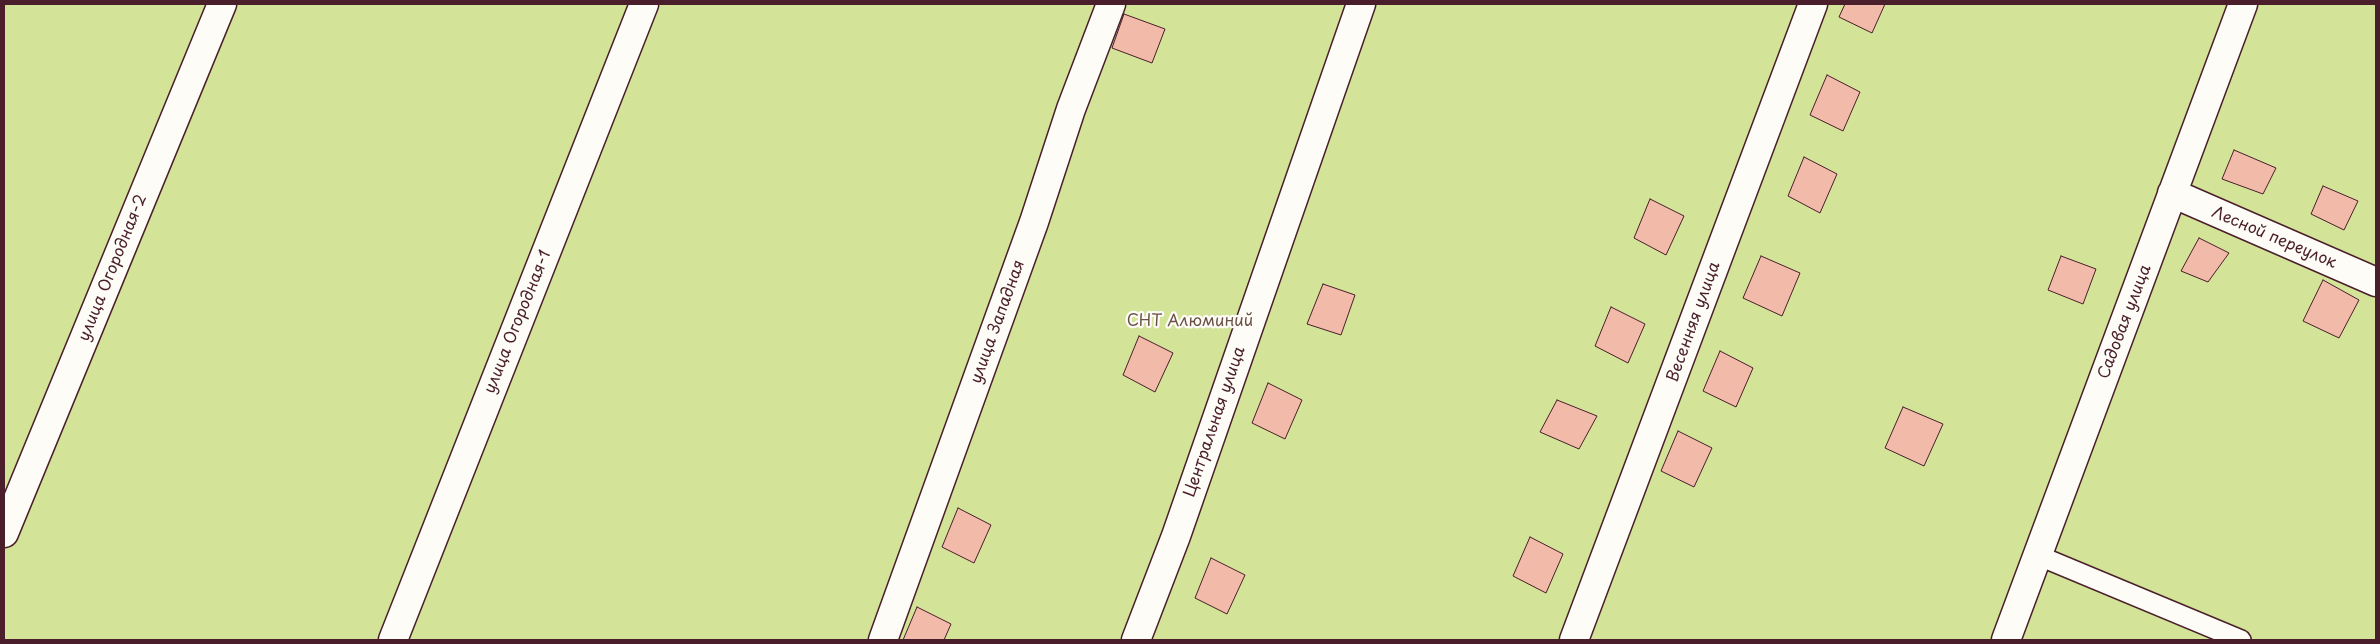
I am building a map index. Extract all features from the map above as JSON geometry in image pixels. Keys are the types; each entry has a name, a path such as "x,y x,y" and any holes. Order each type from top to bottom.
{"street":[{"name":"улица Огородная-2","path":"4,533 222,4"},
{"name":"улица Огородная-1","path":"393,640 644,4"},
{"name":"улица Западная","path":"884,640 1034,222 1071,109 1111,4"},
{"name":"Центральная улица","path":"1136,640 1176,536 1361,4"},
{"name":"Весенняя улица","path":"1574,640 1813,4"},
{"name":"Садовая улица","path":"2006,640 2036,554 2244,4"},
{"name":"Лесной переулок","path":"2172,193 2376,282"}],"lane":[{"path":"2036,554 2241,640"}],"green space":[{"name":"СНТ Алюминий","path":"4,4 2376,4 2376,640 4,640"}],"building":[{"path":"1845,4 1885,4 1872,33 1839,17"},
{"path":"1124,14 1165,29 1152,63 1112,48"},
{"path":"1827,75 1860,92 1843,131 1810,115"},
{"path":"2234,150 2276,168 2263,194 2222,179"},
{"path":"1804,157 1837,174 1820,213 1788,196"},
{"path":"2323,186 2358,201 2344,230 2311,214"},
{"path":"1650,199 1684,216 1666,255 1634,238"},
{"path":"2199,238 2229,253 2208,282 2181,271"},
{"path":"1761,256 1800,273 1782,316 1743,298"},
{"path":"2061,256 2096,269 2083,304 2048,290"},
{"path":"2323,280 2359,300 2339,338 2303,321"},
{"path":"1323,284 1355,295 1341,335 1307,324"},
{"path":"1611,307 1645,324 1628,363 1595,346"},
{"path":"1139,336 1173,353 1155,392 1123,375"},
{"path":"1720,351 1753,368 1736,407 1703,391"},
{"path":"1268,383 1302,400 1285,439 1252,423"},
{"path":"1557,400 1597,416 1579,449 1540,432"},
{"path":"1903,407 1943,424 1924,466 1885,448"},
{"path":"1678,431 1712,448 1694,487 1661,471"},
{"path":"958,508 991,525 974,563 942,547"},
{"path":"1530,537 1563,554 1546,593 1513,576"},
{"path":"1211,558 1245,575 1227,614 1195,598"},
{"path":"917,607 951,624 944,640 903,640"}]}
